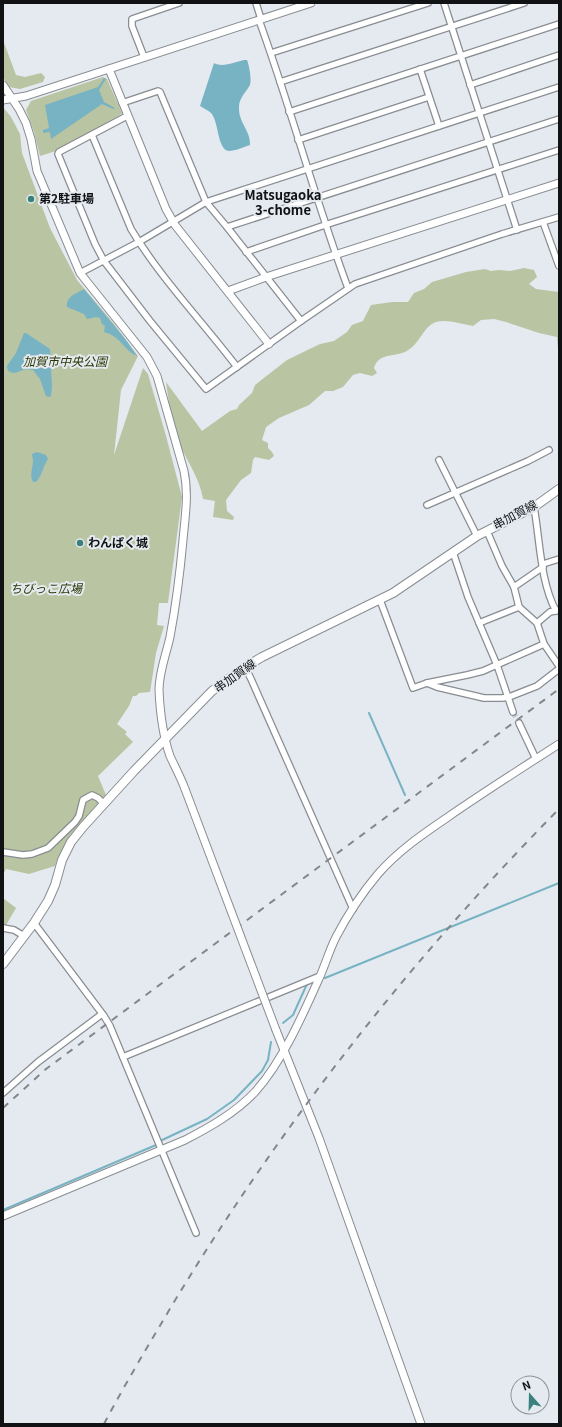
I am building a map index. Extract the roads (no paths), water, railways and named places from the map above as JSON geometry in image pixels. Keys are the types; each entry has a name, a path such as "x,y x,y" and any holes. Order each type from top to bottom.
{"main road":[{"name":"串加賀線","path":"3,964 34,923 48,901 62,860 71,842 104,804 165,739 212,692 245,667 269,653 380,600 413,581 477,536 534,507 559,489"}],"street":[{"path":"144,57 132,26 132,19 163,5 179,3"},
{"path":"256,3 325,225 348,288"},
{"path":"3,100 26,96 311,3"},
{"path":"271,53 428,3"},
{"path":"444,3 517,230"},
{"path":"280,82 524,3"},
{"path":"289,112 345,92 559,24"},
{"path":"470,85 559,55"},
{"path":"108,69 166,209 173,222 269,344"},
{"path":"420,69 439,126"},
{"path":"3,85 13,99 26,123 31,139 37,171 80,273 147,357 156,376 187,484 180,573 169,638 162,661 159,689 161,718 165,739 170,756 185,789 284,1051 319,1138 421,1424"},
{"path":"80,273 138,242 206,202 559,87"},
{"path":"122,102 158,91 160,92 206,202 300,321"},
{"path":"298,140 429,97"},
{"path":"127,116 59,152 58,154 95,244 104,261 206,389 300,321 355,284 559,217"},
{"path":"227,227 559,119"},
{"path":"92,135 131,229 138,242 237,368"},
{"path":"246,252 559,150"},
{"path":"228,291 266,277 559,183"},
{"path":"543,222 557,251 559,266"},
{"path":"427,505 528,461 549,450"},
{"path":"439,460 454,494 477,536"},
{"path":"534,507 545,583 551,601 558,610 550,612 537,623"},
{"path":"427,682 437,687 484,698 509,697 537,686 559,667 544,644 537,623 519,607 514,586 502,566 487,531"},
{"path":"453,552 468,596 497,665 514,712"},
{"path":"514,586 543,565 559,559"},
{"path":"380,600 413,688 427,682 467,675 497,665 544,644"},
{"path":"479,622 519,607"},
{"path":"245,667 353,909"},
{"path":"519,722 536,759"},
{"path":"3,1216 185,1140 213,1125 244,1103 265,1080 284,1051 320,976 336,938 353,909 377,875 394,857 412,842 559,744"},
{"path":"3,852 22,855 32,854 48,848 75,822 79,816 83,800 92,795 104,804"},
{"path":"34,923 110,1026 196,1233"},
{"path":"3,928 14,930 24,936"},
{"path":"123,1057 320,976"},
{"path":"3,1093 38,1062 102,1014"}],"water":[{"path":"247,60 248,62 251,83 240,101 239,112 242,122 249,135 250,145 237,150 229,151 222,146 214,117 210,112 200,106 214,63 225,65"},
{"path":"104,78 106,79 99,90 104,102 115,108 113,109 102,104 51,139 50,132 43,133 43,130 49,128 45,105 98,87"},
{"path":"84,289 126,340 137,356 128,350 115,337 104,332 105,326 102,324 100,318 96,317 87,319 84,314 67,307 68,300"},
{"path":"24,333 50,349 52,387 51,396 49,397 46,396 40,379 33,370 26,369 15,373 8,370 7,366 16,353"},
{"path":"37,452 46,455 48,459 38,480 33,482 31,476 33,461 32,454"}],"waterway":[{"path":"369,713 405,795"},
{"path":"325,978 559,883"},
{"path":"283,1023 293,1015 307,984"},
{"path":"160,1141 207,1119 234,1100 262,1071 268,1060 271,1042"},
{"path":"3,1210 156,1145"}],"tunnel":[{"path":"513,712 519,723"}],"railway":[{"path":"3,1108 46,1069 559,689"},
{"path":"104,1424 171,1307 213,1240 303,1109 350,1046 451,925 504,866 559,809"}],"place":[{"name":"第2駐車場","path":"31,199"},
{"name":"わんぱく城","path":"80,543"}],"district":[{"name":"Matsugaoka 3-chome","path":"283,202"}],"park label":[{"name":"加賀市中央公園","path":"65,362"},
{"name":"ちびっこ広場","path":"46,589"}]}
